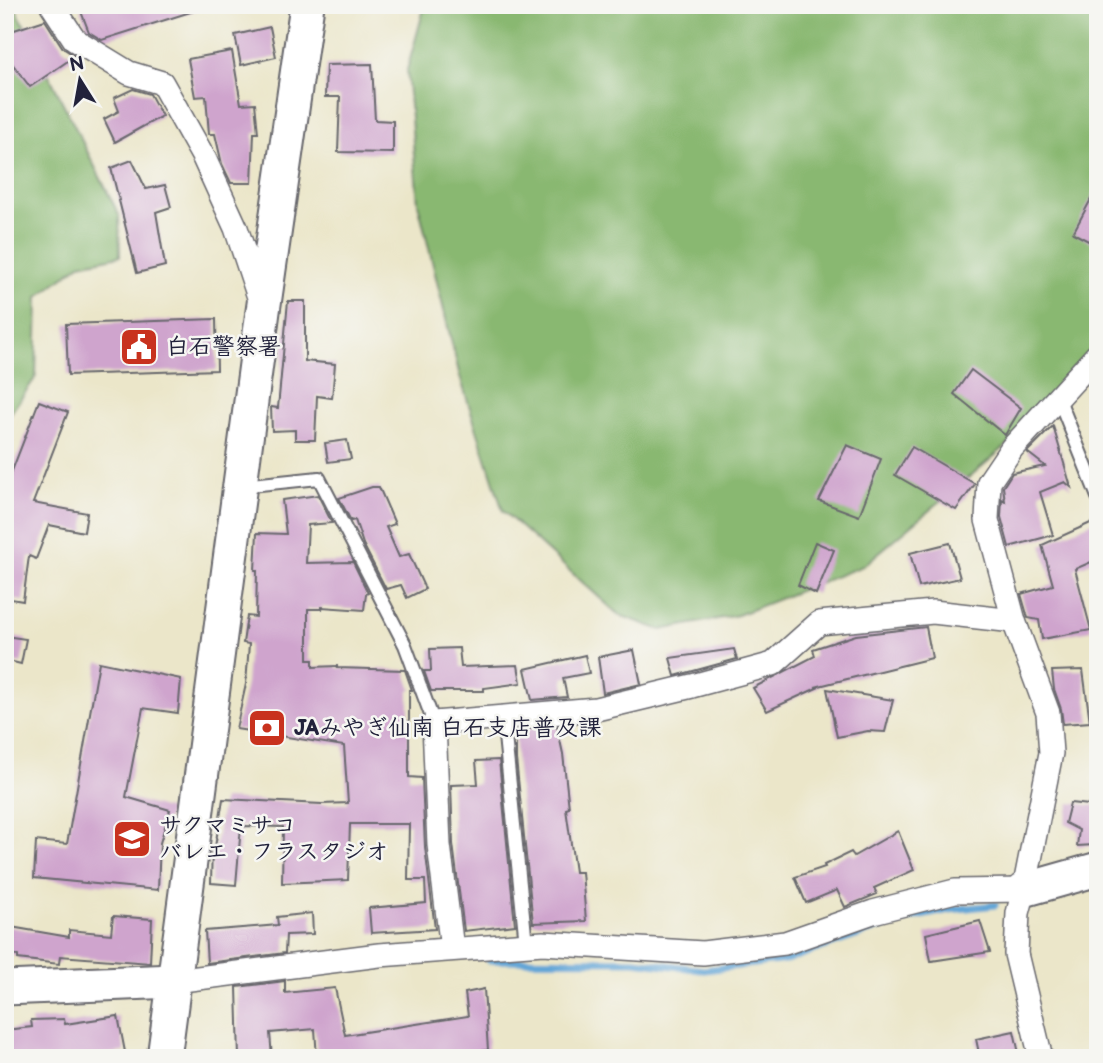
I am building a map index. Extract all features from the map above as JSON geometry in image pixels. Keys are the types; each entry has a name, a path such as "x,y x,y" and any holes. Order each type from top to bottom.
{"street":[{"path":"52,5 75,40 129,73 162,83 204,158 236,228 263,311"},
{"path":"164,1058 239,486 307,5"},
{"path":"1041,1058 1016,954 1018,914 1051,753 1048,713 1014,621 987,520 989,482 1012,448 1098,354"},
{"path":"452,949 439,845 434,723 596,709 773,664 819,623 933,612 1014,621"},
{"path":"5,988 174,981 379,955 543,943 704,953 785,943 873,912 955,891 1024,890 1098,869"}],"lane":[{"path":"1058,397 1098,497"},
{"path":"239,486 319,478 405,645 434,723"},
{"path":"503,716 526,944"}],"green space":[{"path":"5,5 14,5 119,215 120,256 80,264 38,297 36,377 5,421"},
{"path":"425,5 1098,5 1098,346 1073,390 863,566 738,615 661,630 619,615 503,511 460,377 418,203 407,70"}],"building":[{"path":"93,5 200,5 200,9 102,40 89,32 80,9"},
{"path":"45,20 63,48 75,56 30,87 5,54 5,33"},
{"path":"270,27 276,57 241,65 235,35"},
{"path":"232,51 241,104 255,103 258,133 254,133 252,183 231,183 222,164 215,134 209,134 206,96 195,97 188,59"},
{"path":"372,64 375,120 393,121 393,153 338,152 340,97 325,97 326,65"},
{"path":"133,89 150,94 162,116 115,142 104,119 119,111 114,98"},
{"path":"132,160 146,189 165,185 171,207 156,212 165,266 137,273 111,168"},
{"path":"1098,186 1098,246 1073,233"},
{"path":"288,301 305,301 305,361 335,364 332,398 317,396 315,440 295,440 295,430 272,431 271,407 278,408"},
{"path":"216,319 217,370 68,375 66,324"},
{"path":"971,370 1021,408 1005,435 954,394"},
{"path":"39,401 68,412 33,503 87,513 84,532 49,525 36,559 29,556 23,601 5,598 5,489"},
{"path":"1053,426 1071,487 1065,482 1040,492 1053,535 1009,547 1001,517 1002,499 1005,501 1003,487 1012,473 1045,466 1027,452"},
{"path":"347,440 351,459 328,462 325,443"},
{"path":"847,445 881,459 859,516 819,501"},
{"path":"912,447 975,484 956,510 895,475"},
{"path":"379,487 395,524 386,527 399,557 409,554 425,589 407,598 401,585 386,589 363,544 355,520 351,521 339,498"},
{"path":"318,495 332,523 308,525 306,563 353,562 368,593 364,610 322,607 308,609 308,660 313,660 313,667 405,670 412,690 409,690 409,777 422,778 425,847 435,929 371,933 369,908 426,903 425,880 408,880 409,824 350,824 348,880 282,883 283,827 241,826 236,885 211,883 212,847 215,847 223,799 348,803 344,746 236,729 246,684 249,644 243,643 247,616 256,617 257,533 286,534 282,500"},
{"path":"1095,521 1098,532 1098,559 1075,569 1091,630 1042,639 1039,620 1028,618 1021,594 1053,585 1042,545"},
{"path":"815,542 834,550 816,594 798,585"},
{"path":"950,543 960,578 919,587 910,553"},
{"path":"926,627 932,658 815,687 819,687 767,711 753,688 815,656 813,649 856,635"},
{"path":"5,636 26,639 21,664 5,660"},
{"path":"459,648 461,667 518,665 521,683 484,688 484,691 431,691 424,671 431,671 430,649"},
{"path":"734,649 737,659 675,676 670,658"},
{"path":"634,650 641,684 603,693 598,657"},
{"path":"585,655 589,673 563,678 567,697 532,700 525,669"},
{"path":"99,662 181,679 178,713 143,708 126,797 170,810 160,843 158,890 34,878 36,841 67,844"},
{"path":"1083,670 1090,722 1063,724 1052,671"},
{"path":"827,689 893,700 885,732 868,731 837,737"},
{"path":"557,726 563,754 569,808 566,809 575,872 582,872 586,921 533,923 516,759 516,730"},
{"path":"499,760 515,925 464,931 453,844 451,785 478,784 476,761"},
{"path":"1070,803 1098,806 1095,845 1077,846 1079,830 1065,823"},
{"path":"898,831 914,870 874,888 877,894 845,907 837,890 806,903 795,877 825,867 824,865 851,852 854,856"},
{"path":"312,913 313,934 286,935 285,953 207,963 205,931 278,925 277,917"},
{"path":"113,916 152,919 150,963 60,956 59,964 18,959 18,956 5,954 5,926 69,937 69,930 111,934"},
{"path":"980,921 990,952 931,961 926,934"},
{"path":"285,981 285,993 335,988 345,1035 468,1016 465,993 484,989 488,1050 449,1056 450,1058 317,1058 315,1029 270,1033 272,1058 239,1058 237,987"},
{"path":"118,1016 125,1052 81,1057 5,1058 5,1030 32,1027 31,1020 64,1019 65,1024"},
{"path":"1014,1031 1020,1058 980,1058 976,1039"}],"waterway":[{"path":"489,960 635,961 704,970 786,960 902,920 949,910 995,905"}],"place":[{"name":"白石警察署","path":"139,347"},
{"name":"JAみやぎ仙南 白石支店普及課","path":"267,728"},
{"name":"サクマミサコ バレエ・フラスタジオ","path":"132,839"}]}
